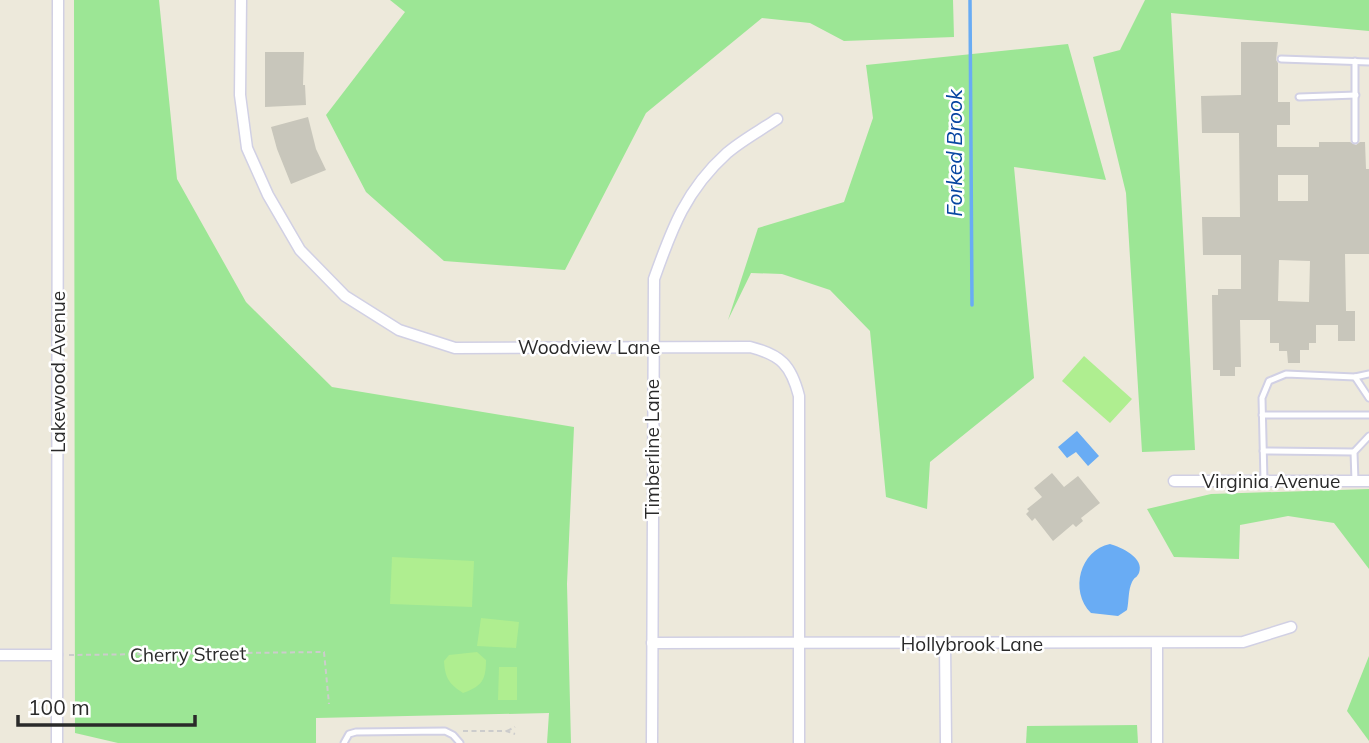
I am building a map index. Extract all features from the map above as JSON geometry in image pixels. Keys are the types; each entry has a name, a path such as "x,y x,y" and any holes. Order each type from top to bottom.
{"street":[{"name":"Lakewood Avenue","path":"57,743 58,0"},
{"name":"Woodview Lane","path":"241,0 240,96 247,148 268,195 300,250 345,296 399,330 454,348 750,346 781,359 791,372 799,396 799,743"},
{"name":"Timberline Lane","path":"652,743 654,279 686,199 728,152 777,119"},
{"name":"Virginia Avenue","path":"1174,481 1369,481"},
{"name":"Hollybrook Lane","path":"652,643 1243,642 1290,627"},
{"path":"1157,643 1157,743"},
{"path":"945,644 946,743"},
{"path":"0,655 57,655"}],"lane":[{"path":"1280,59 1369,62"},
{"path":"1355,61 1355,140"},
{"path":"1299,97 1356,95"},
{"path":"1264,481 1262,398 1269,381 1286,374 1355,377 1369,373"},
{"path":"1355,377 1369,398"},
{"path":"1262,415 1369,415"},
{"path":"1355,481 1354,452 1369,436"},
{"path":"1263,451 1354,452"},
{"path":"344,743 349,734 356,732 445,731 453,734 460,743"}],"path":[{"name":"Cherry Street","path":"57,655 324,652 329,704"},
{"path":"506,731 515,727"},
{"path":"445,731 506,731 515,734"}],"green space":[{"path":"74,0 159,0 177,179 246,302 332,387 574,427 567,584 571,743 547,743 549,713 316,718 316,743 118,743 75,733"},
{"path":"390,0 953,0 954,37 844,41 810,23 762,18 646,113 565,270 444,261 366,192 326,115 405,12"},
{"path":"1145,0 1369,0 1369,31 1171,13 1195,450 1142,452 1126,193 1093,57 1120,50"},
{"path":"1068,44 1106,180 1014,167 1034,378 930,462 927,509 886,497 870,331 830,290 782,274 751,273 728,320 758,228 844,202 873,118 866,65"},
{"path":"1084,356 1132,399 1110,423 1062,381"},
{"path":"1369,489 1369,569 1334,523 1288,516 1240,525 1239,559 1174,557 1147,509 1211,494"},
{"path":"392,557 474,561 472,607 390,604"},
{"path":"481,618 519,622 516,648 477,646"},
{"path":"477,652 486,660 484,677 479,685 463,693 449,680 444,661 449,655"},
{"path":"1369,656 1369,741 1347,711"},
{"path":"499,667 517,667 517,700 498,700"},
{"path":"1137,725 1138,743 1026,743 1027,726"}],"water":[{"path":"1077,431 1099,456 1088,466 1076,452 1067,458 1058,447"},
{"path":"1110,544 1131,554 1140,568 1131,585 1127,610 1118,616 1091,613 1080,594 1079,583 1085,563 1091,554"}],"building":[{"path":"1241,42 1278,42 1278,102 1290,102 1290,125 1277,125 1277,147 1319,147 1319,142 1350,142 1356,145 1365,142 1366,169 1369,169 1369,254 1345,254 1346,311 1355,311 1355,341 1338,341 1338,325 1316,325 1316,343 1309,343 1309,350 1300,350 1300,363 1288,363 1287,351 1279,351 1279,343 1270,343 1270,320 1240,320 1241,367 1235,367 1235,376 1220,376 1220,370 1213,370 1212,295 1218,295 1218,289 1241,289 1241,255 1203,255 1202,217 1240,217 1239,133 1202,133 1201,96 1241,95","holes":["1278,175 1308,175 1308,201 1278,201","1279,260 1310,261 1309,302 1278,301"]},
{"path":"265,52 304,52 303,85 306,105 265,107"},
{"path":"308,117 316,149 326,170 291,184 271,127"},
{"path":"1052,473 1064,487 1078,476 1100,503 1081,518 1083,521 1076,527 1073,524 1053,541 1035,518 1032,521 1026,514 1029,511 1027,509 1042,497 1034,488"}],"waterway":[{"name":"Forked Brook","path":"970,0 972,305"}]}
